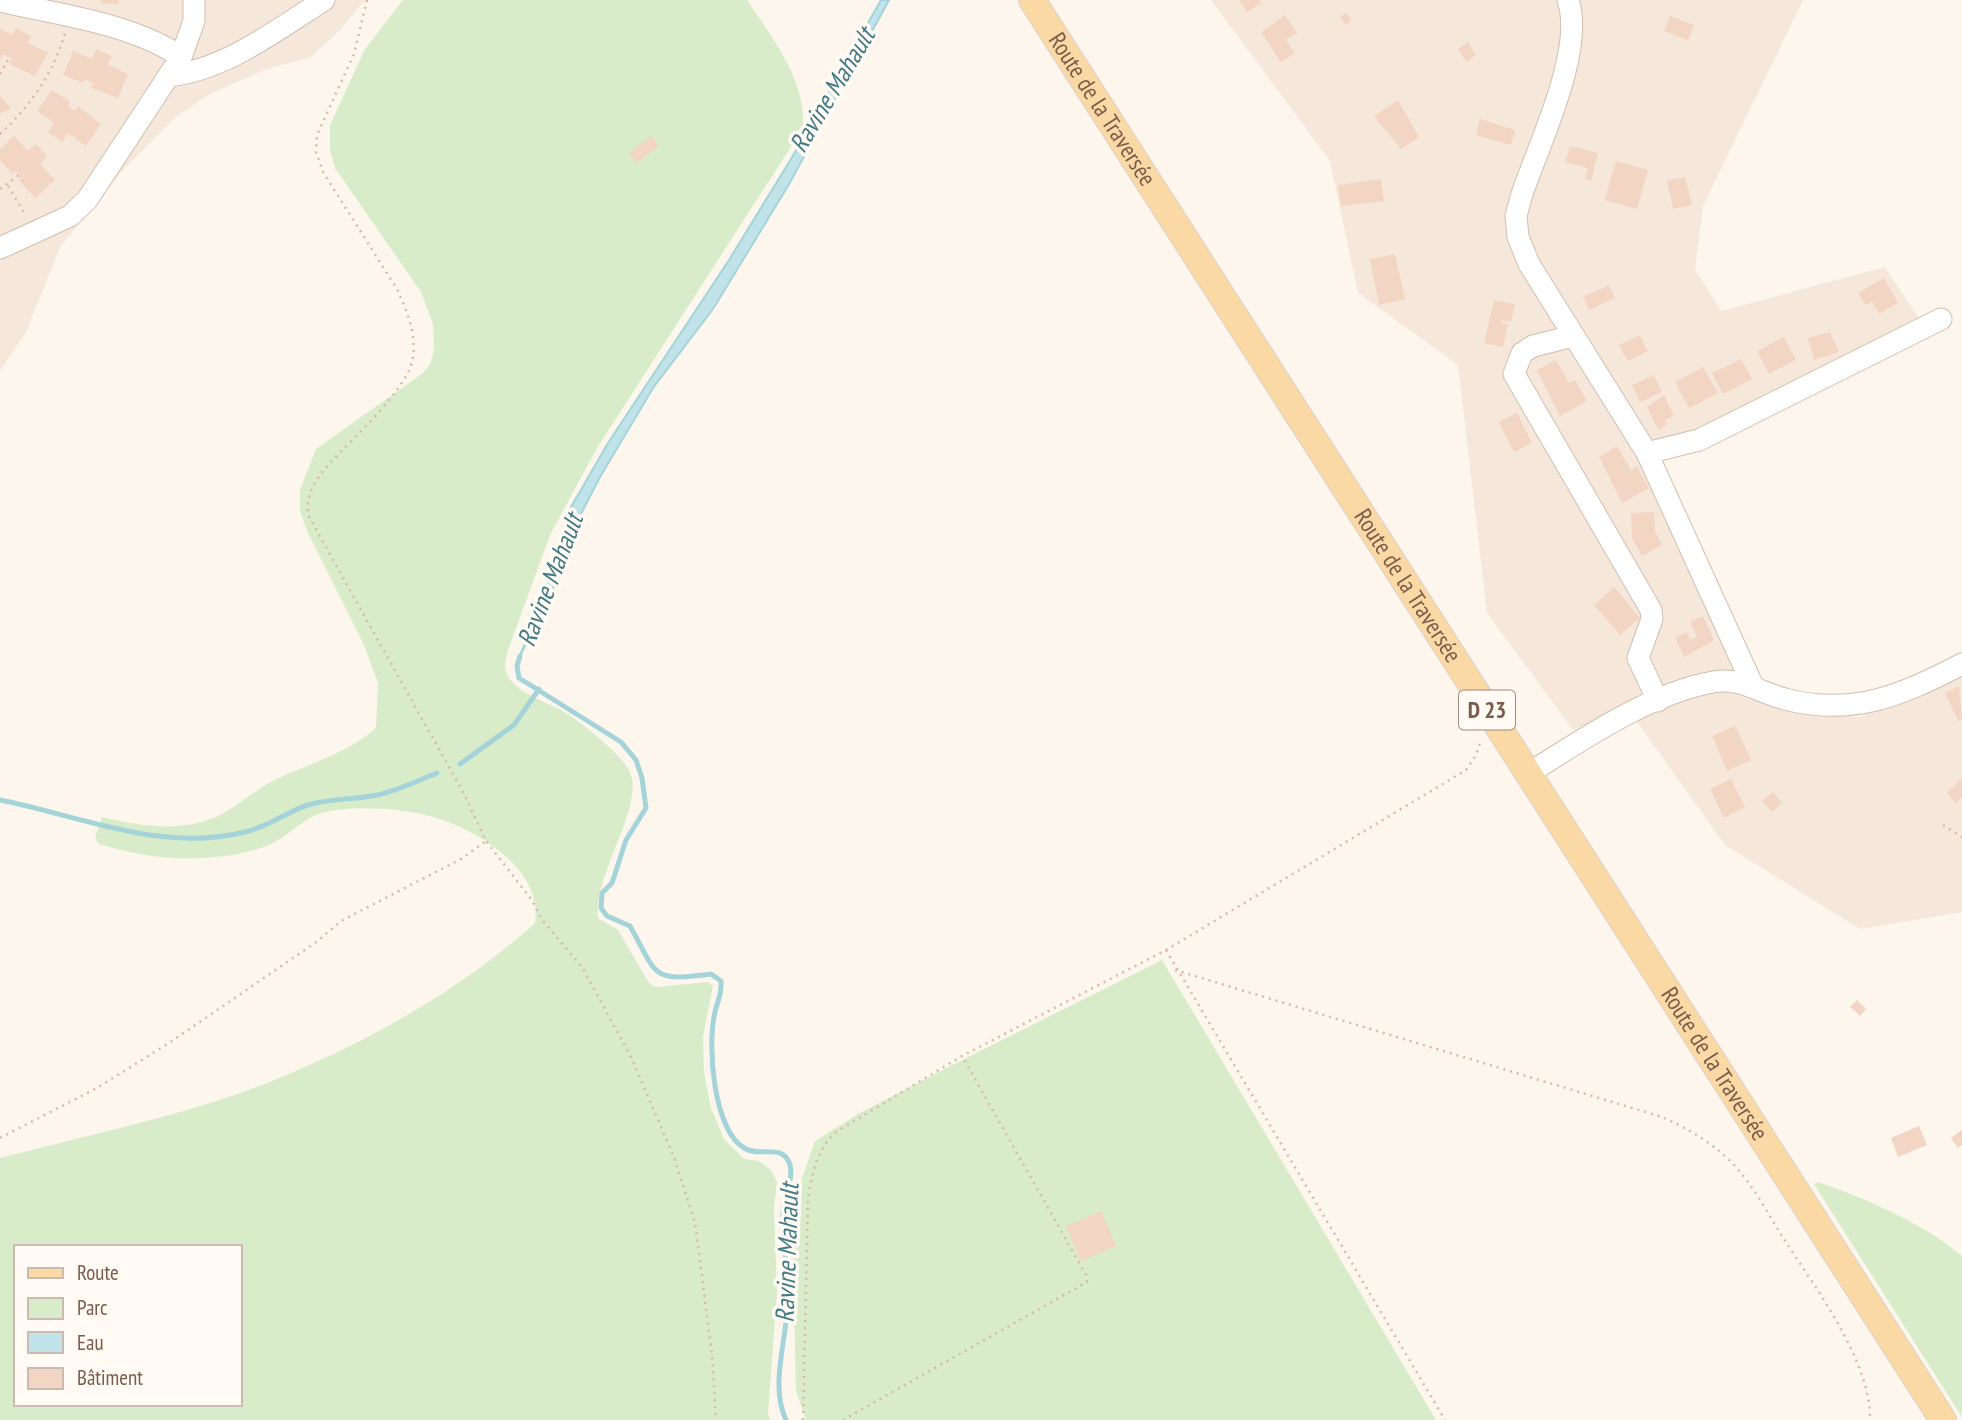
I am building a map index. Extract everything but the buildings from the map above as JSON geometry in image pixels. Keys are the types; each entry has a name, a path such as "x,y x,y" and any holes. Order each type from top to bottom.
{"main road":[{"name":"Route de la Traversée","path":"1032,0 1942,1420"}],"street":[{"path":"0,248 79,210 181,57 194,21 194,0"},
{"path":"168,76 192,74 246,49 324,0"},
{"path":"1568,0 1573,27 1569,57 1516,216 1518,237 1529,264 1647,453 1753,685"},
{"path":"0,1 160,43 181,57"},
{"path":"1647,453 1699,440 1941,319"},
{"path":"1573,336 1533,346 1522,353 1514,374 1651,610 1652,619 1638,658 1658,701"},
{"path":"1528,774 1575,744 1658,701 1714,682 1753,685 1780,698 1833,708 1864,704 1910,690 1962,664"}],"path":[{"path":"367,0 362,32 346,73 323,117 317,135 316,152 323,172 397,289 410,324 414,354 405,377 384,405 314,480 307,505 308,515 450,768 486,841 595,988 632,1059 676,1160 695,1223 712,1354 716,1420"},
{"path":"0,134 24,111 57,60 69,19"},
{"path":"0,74 9,58"},
{"path":"0,189 19,176"},
{"path":"8,186 26,215"},
{"path":"803,1420 808,1199 811,1175 825,1142 836,1132 962,1056 1166,950 1466,770 1476,755 1489,713"},
{"path":"1943,825 1962,837"},
{"path":"0,1138 97,1088 315,943 341,921 461,859 486,841"},
{"path":"1166,950 1175,970 1445,1420"},
{"path":"1175,970 1662,1117 1698,1136 1722,1153 1748,1182 1835,1320 1868,1392 1870,1420"},
{"path":"844,1420 1087,1282 1086,1275 962,1056"}],"shaded area":[{"path":"0,0 365,0 341,29 311,57 264,70 208,95 175,118 127,166 60,247 26,332 0,371"},
{"path":"1211,0 1803,0 1703,206 1695,269 1721,311 1885,267 1920,320 1643,459 1746,692 1791,712 1860,717 1962,672 1962,912 1860,929 1725,845 1627,708 1573,730 1487,613 1458,365 1358,293 1330,161"}],"green space":[{"path":"403,0 747,0 786,61 799,93 803,128 597,448 550,535 508,650 505,667 506,673 518,687 578,721 608,746 629,770 633,784 631,802 603,882 598,901 598,918 618,930 649,983 656,987 708,982 713,986 703,1037 704,1072 711,1108 724,1139 744,1159 759,1161 771,1170 777,1182 774,1207 777,1292 768,1413 770,1420 0,1420 0,1158 221,1099 324,1059 419,1008 480,968 535,923 535,903 529,885 504,855 469,831 421,814 363,808 322,813 266,846 208,858 146,855 99,844 95,838 102,817 145,825 175,826 190,825 218,816 272,781 343,750 376,728 378,683 364,645 308,533 300,511 300,490 316,449 423,373 430,364 434,351 433,324 421,292 335,168 330,150 330,125 365,49"},
{"path":"1162,960 1436,1420 806,1420 796,1391 793,1253 797,1193 815,1141 858,1114"},
{"path":"1818,1182 1893,1213 1929,1232 1962,1256 1962,1417 1814,1184"}],"water":[{"path":"881,0 889,0 788,186 713,309 653,388 600,477 567,541 552,592 517,662 542,605 571,507 608,443 729,260 791,159"}],"waterway":[{"name":"Ravine Mahault","path":"520,656 517,666 519,678 621,742 636,760 642,778 646,808 626,840 612,883 602,893 601,908 607,916 630,926 658,972 677,977 711,974 721,981 713,1026 712,1064 725,1123 744,1148 757,1152 777,1152 787,1158 790,1165 791,1177 783,1212 788,1298 779,1376 781,1406 786,1420"},
{"path":"460,764 514,725 539,689"},
{"path":"0,800 121,830 183,838 214,837 253,830 308,805 368,797 437,773"}]}
